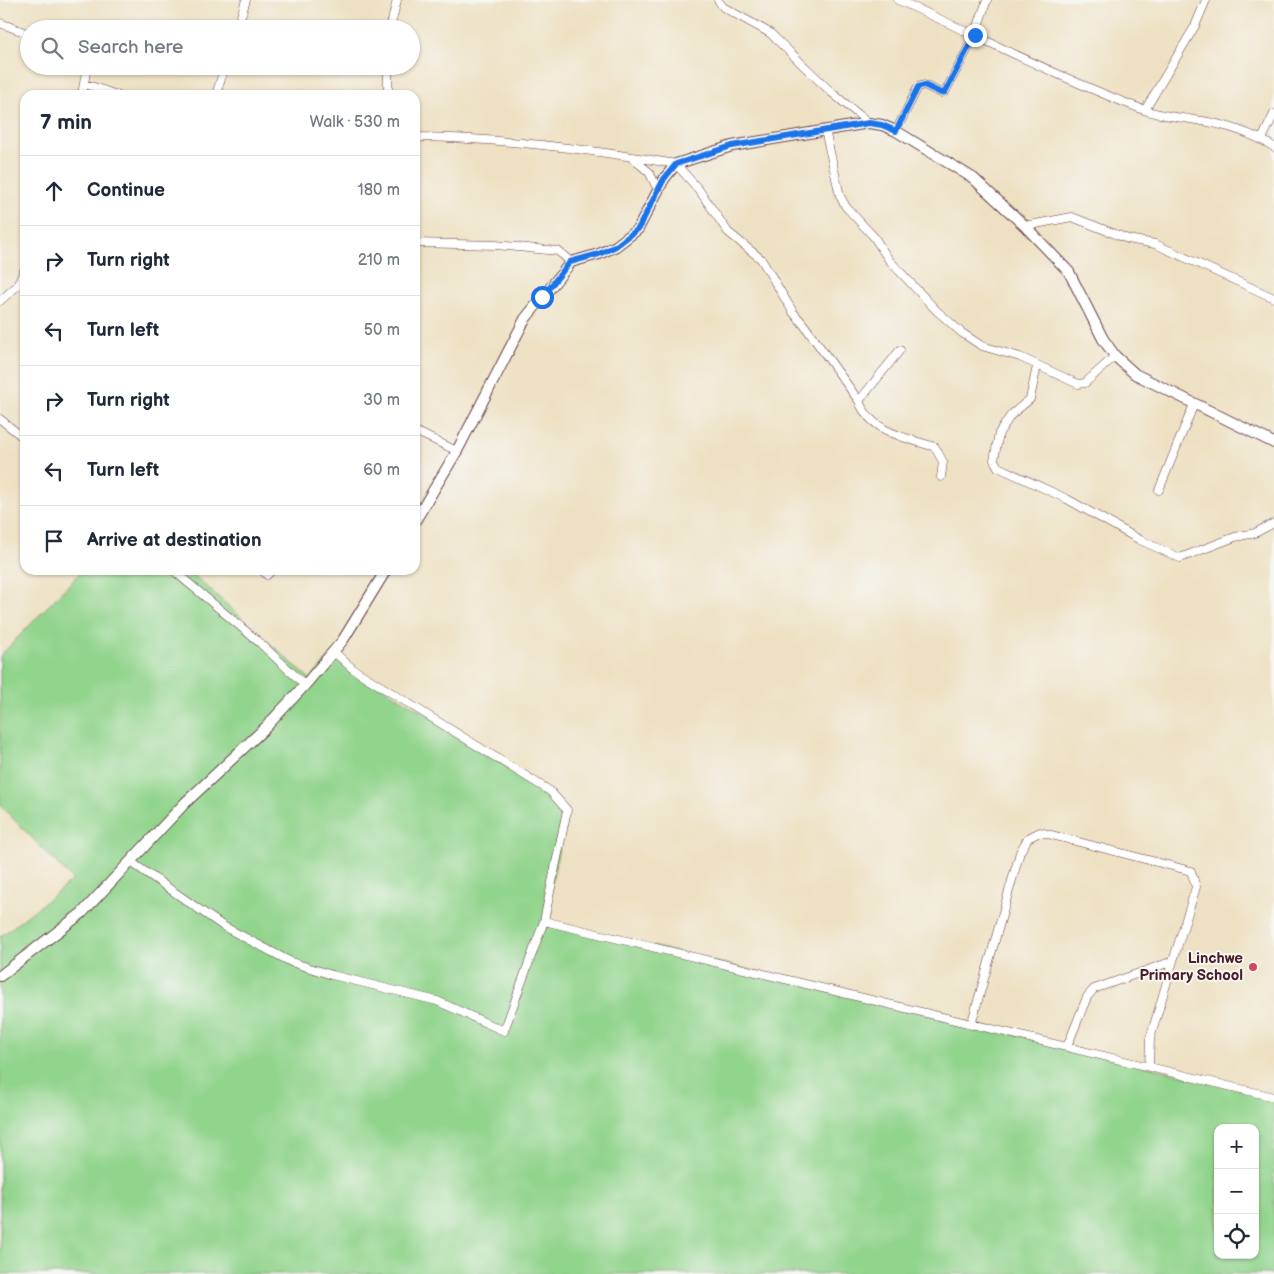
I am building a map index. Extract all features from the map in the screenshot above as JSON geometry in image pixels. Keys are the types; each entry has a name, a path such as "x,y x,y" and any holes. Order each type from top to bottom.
{"street":[{"path":"242,20 246,0"},
{"path":"392,20 397,0"},
{"path":"718,0 723,7 770,33 831,92 869,123"},
{"path":"898,0 1068,79 1145,110 1164,116 1222,124 1262,139 1274,147"},
{"path":"896,131 918,87 924,85 941,93 945,92 975,35 987,0"},
{"path":"1145,110 1195,26 1206,0"},
{"path":"0,23 20,31"},
{"path":"83,90 86,75"},
{"path":"218,90 222,75"},
{"path":"388,75 388,90"},
{"path":"85,84 102,90"},
{"path":"1262,139 1274,114"},
{"path":"420,137 506,140 676,164 732,146 869,123 882,125 896,131 973,178 1025,226 1069,272 1098,331 1115,356 1136,374 1274,443"},
{"path":"826,130 842,200 874,237 889,260 936,310 962,333 982,346 1020,357 1078,384 1085,383 1115,356"},
{"path":"629,156 649,172 658,190"},
{"path":"420,513 457,452 514,337 525,319 570,262 599,254 628,238 638,229 664,179 676,164"},
{"path":"676,164 699,190 728,232 760,259 793,312 859,401 863,412 870,420 888,431 935,447 943,462 942,477"},
{"path":"1025,226 1072,217 1128,239 1155,244 1274,298"},
{"path":"420,242 496,245 558,251 570,262"},
{"path":"0,301 17,286 20,280"},
{"path":"859,401 900,350"},
{"path":"1037,366 1030,399 1010,415 999,434 994,460 998,467 1067,499 1140,540 1180,558 1235,537 1254,533 1274,523"},
{"path":"1159,490 1194,404"},
{"path":"0,419 20,435"},
{"path":"420,434 457,452"},
{"path":"179,575 260,643 306,685"},
{"path":"0,976 64,929 131,862 185,804 265,728 334,652 383,575"},
{"path":"131,862 224,926 291,962 332,975 437,1001 504,1032 544,921 567,810 563,803 550,791 353,669 334,652"},
{"path":"971,1025 1020,852 1028,838 1040,832 1191,871 1196,886 1150,1039 1149,1067"},
{"path":"544,921 1274,1097"},
{"path":"1067,1047 1087,997 1094,990 1173,961"}],"green space":[{"path":"78,575 194,575 310,679 334,652 353,669 550,791 567,810 544,920 1274,1097 1274,1274 0,1274 0,937 73,880 0,805 0,656"}],"place":[{"name":"Linchwe Primary School","path":"1253,967"}],"route":[{"path":"542,297 570,262 599,254 616,246 638,229 664,179 676,164 732,146 869,123 882,125 896,131 918,87 924,85 941,93 945,92 975,35"}]}
